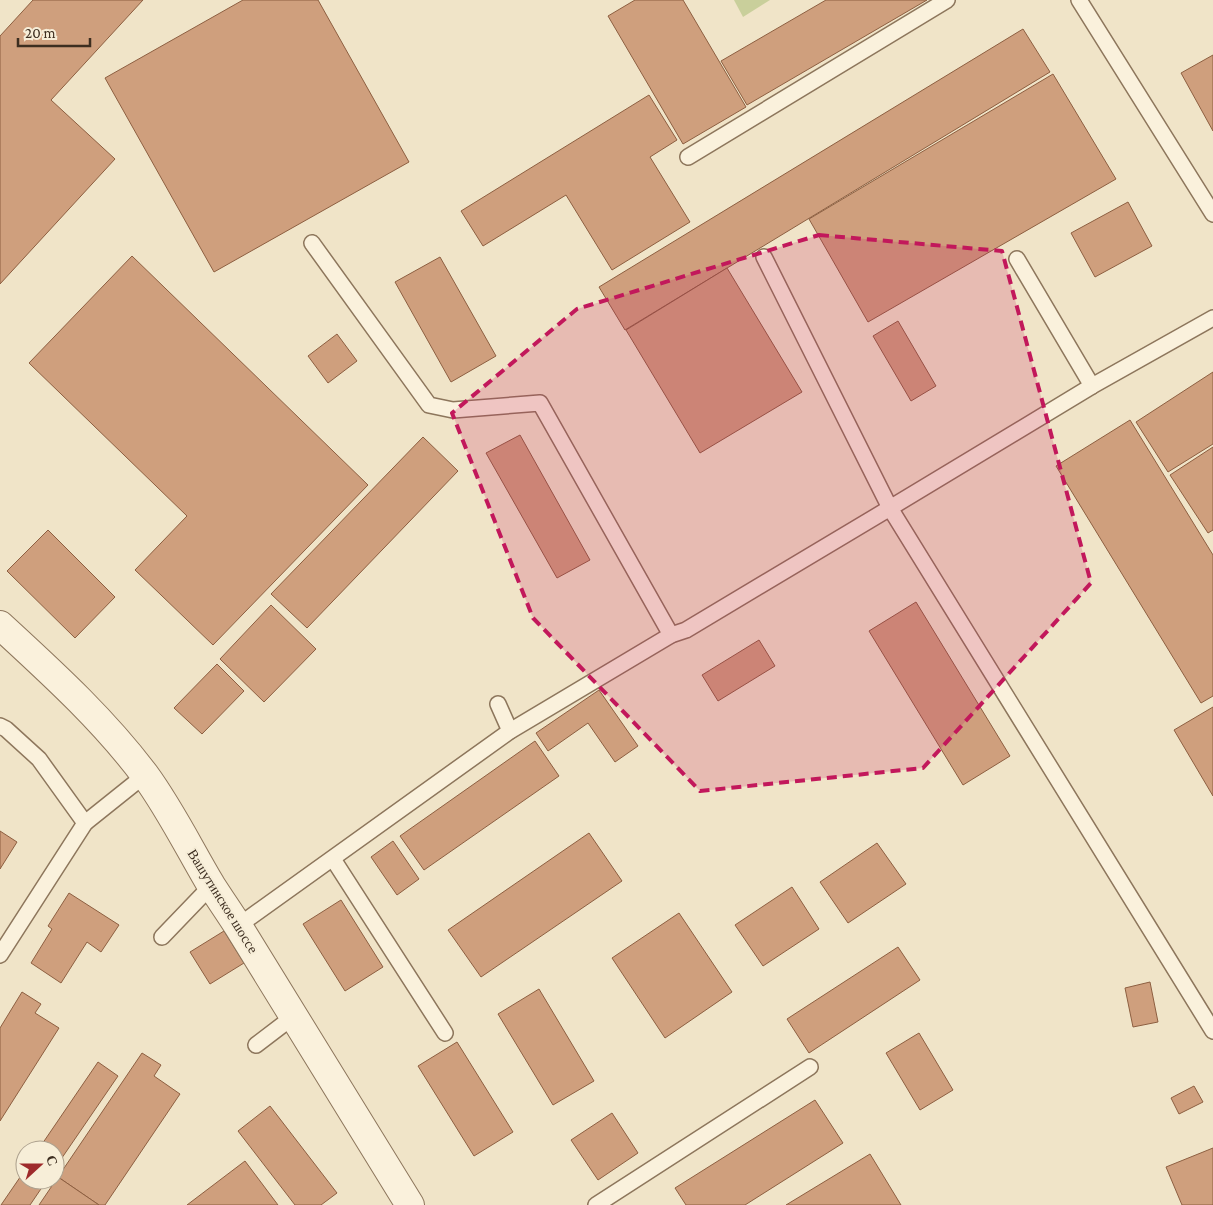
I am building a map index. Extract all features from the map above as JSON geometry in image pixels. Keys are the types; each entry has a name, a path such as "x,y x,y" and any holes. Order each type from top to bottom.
{"street":[{"name":"Вашутинское шоссе","path":"0,625 73,693 97,718 145,775 410,1205"}],"lane":[{"path":"688,156 947,0"},
{"path":"1079,0 1213,214"},
{"path":"312,243 429,405 453,410 540,403 671,635"},
{"path":"764,257 890,508 1213,1031"},
{"path":"1017,259 1092,386"},
{"path":"238,926 333,860 510,730 671,635 686,630 1092,386 1213,318"},
{"path":"498,704 510,730"},
{"path":"0,726 6,729 40,759 85,823"},
{"path":"0,955 85,823 145,775"},
{"path":"333,860 445,1033"},
{"path":"162,937 212,886"},
{"path":"256,1045 294,1016"},
{"path":"596,1205 810,1067"}],"highlighted area":[{"path":"819,235 1002,251 1091,583 923,768 700,791 533,618 452,413 577,309"}],"green space":[{"path":"734,0 770,0 743,17"}],"building":[{"path":"33,0 143,0 51,100 115,159 0,284 0,36"},
{"path":"243,0 318,0 409,162 214,272 105,78"},
{"path":"635,0 683,0 746,107 683,144 608,16"},
{"path":"826,0 927,0 747,105 721,61"},
{"path":"1023,29 1050,72 625,330 599,287"},
{"path":"1213,55 1213,131 1181,73"},
{"path":"1053,74 1116,179 868,322 809,219"},
{"path":"649,95 677,140 650,157 690,222 612,270 566,195 483,246 461,211"},
{"path":"1128,202 1152,246 1095,277 1071,233"},
{"path":"132,256 368,485 213,645 135,570 187,516 29,363"},
{"path":"440,257 496,356 451,382 395,282"},
{"path":"727,268 802,392 700,453 626,330"},
{"path":"898,321 936,386 911,401 873,336"},
{"path":"337,334 357,361 328,383 308,356"},
{"path":"1213,372 1213,444 1168,472 1136,422"},
{"path":"1130,420 1213,555 1213,696 1201,703 1056,466"},
{"path":"520,435 590,560 557,578 486,453"},
{"path":"423,437 458,471 307,628 271,594"},
{"path":"1213,447 1213,530 1208,533 1170,475"},
{"path":"48,530 115,597 75,638 7,571"},
{"path":"916,602 1010,756 963,785 869,631"},
{"path":"271,605 316,649 264,702 220,659"},
{"path":"759,640 775,666 718,701 702,675"},
{"path":"217,664 244,691 202,734 174,708"},
{"path":"599,690 638,746 615,762 588,723 548,751 536,733"},
{"path":"1213,707 1213,796 1174,730"},
{"path":"535,741 559,776 424,870 400,836"},
{"path":"0,831 17,842 0,869"},
{"path":"589,833 622,881 481,977 448,930"},
{"path":"393,841 419,879 397,895 371,857"},
{"path":"877,843 906,884 848,923 820,882"},
{"path":"792,887 819,929 763,966 735,925"},
{"path":"69,893 119,925 101,952 87,942 61,983 31,963 52,929 48,926"},
{"path":"341,900 383,967 345,991 303,924"},
{"path":"679,913 732,992 665,1038 612,958"},
{"path":"224,931 244,963 210,984 190,952"},
{"path":"898,947 920,980 809,1053 787,1019"},
{"path":"1150,982 1158,1022 1133,1027 1125,988"},
{"path":"539,989 594,1081 553,1105 498,1014"},
{"path":"22,992 41,1004 35,1013 59,1028 0,1121 0,1028"},
{"path":"919,1033 953,1090 920,1110 886,1053"},
{"path":"457,1042 513,1132 474,1156 418,1066"},
{"path":"142,1053 161,1065 154,1076 180,1094 105,1205 99,1205 65,1182 65,1167"},
{"path":"98,1062 118,1076 65,1153 65,1140 45,1140"},
{"path":"1194,1086 1203,1102 1179,1114 1171,1098"},
{"path":"815,1100 843,1143 745,1205 686,1205 675,1188"},
{"path":"270,1106 337,1193 321,1205 295,1205 238,1131"},
{"path":"612,1113 638,1153 598,1180 571,1140"},
{"path":"1213,1148 1213,1205 1182,1205 1166,1167"},
{"path":"870,1154 901,1205 786,1205"},
{"path":"245,1161 278,1205 187,1205"},
{"path":"65,1182 99,1205 39,1205 49,1190 65,1190"},
{"path":"15,1185 15,1190 40,1190 30,1205 1,1205"}]}
